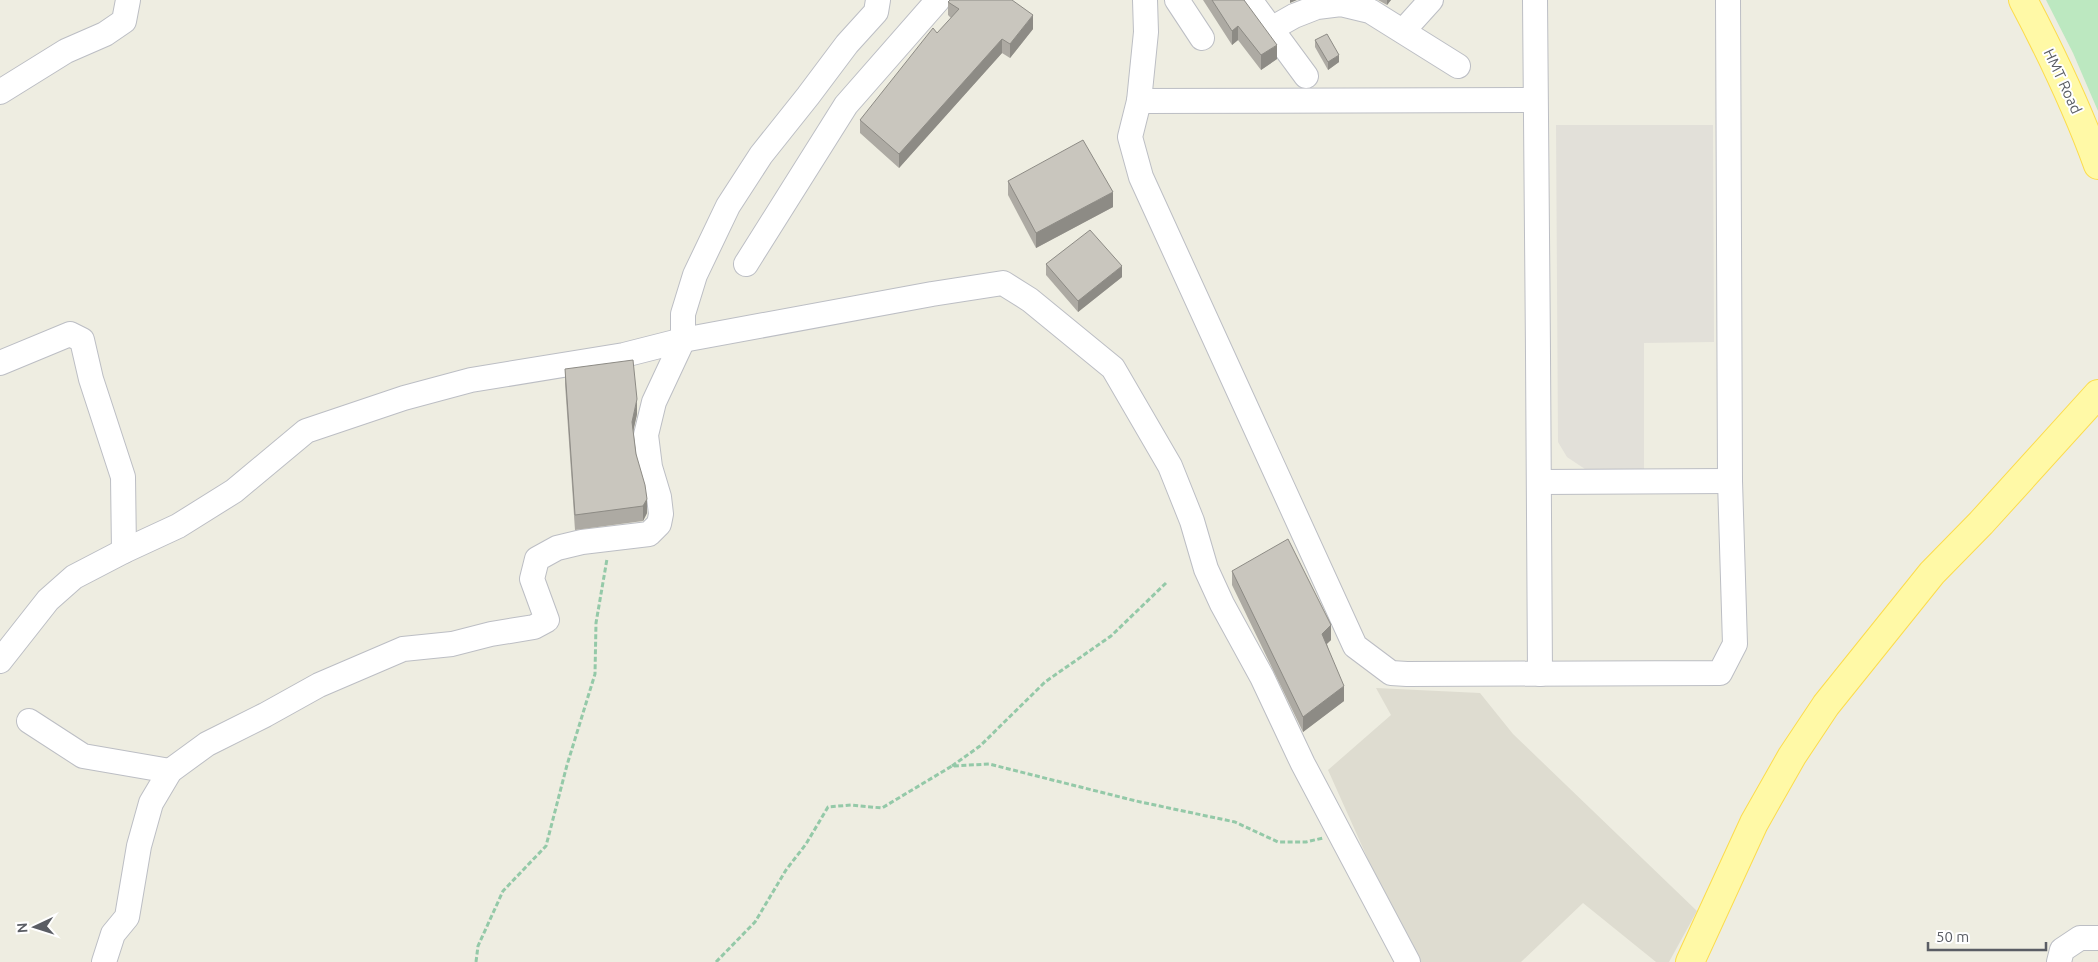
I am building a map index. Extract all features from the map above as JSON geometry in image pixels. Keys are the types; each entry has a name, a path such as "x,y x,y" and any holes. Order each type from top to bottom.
{"main road":[{"name":"HMT Road","path":"2023,0 2059,68 2098,165"},
{"name":"HMT Road","path":"2038,0 2067,53 2098,122"},
{"path":"1690,962 1754,823 1792,756 1826,705 1932,573 1981,523 2098,394"}],"street":[{"path":"0,92 66,50 105,34 124,21 128,0"},
{"path":"104,962 113,934 127,917 139,846 151,802 170,772 207,744 319,685 403,649 452,644 491,634 534,627 547,620 532,579 536,559 557,548 582,542 649,534 659,524 661,514 659,497 650,467 646,435 654,402 683,340 683,314 695,275 728,206 761,155 847,44 876,12 878,0"},
{"path":"746,264 846,105 938,0"},
{"path":"1145,0 1146,32 1139,101 1130,137 1142,177 1355,646 1391,673 1540,674 1720,674 1735,644 1730,481 1728,0"},
{"path":"1177,0 1202,38"},
{"path":"1250,0 1306,76"},
{"path":"1403,31 1430,0"},
{"path":"1535,0 1540,674"},
{"path":"1271,29 1294,16 1316,7 1341,4 1370,11 1458,66"},
{"path":"1139,101 1535,100"},
{"path":"0,661 48,600 74,577 124,550 178,526 234,491 306,431 404,398 472,380 624,355 683,340 932,294 1003,283 1030,300 1113,368 1170,466 1192,521 1206,569 1222,604 1262,677 1303,764 1408,962"},
{"path":"0,363 70,334 82,340 91,379 123,477 124,550"},
{"path":"1540,482 1730,481"},
{"path":"29,720 83,756 170,772"},
{"path":"2059,962 2062,950 2080,938 2098,938"}],"path":[{"path":"476,962 478,946 503,891 546,846 567,765 595,674 596,623 611,540"},
{"path":"716,962 755,922 786,870 806,844 828,807 852,805 882,808 952,766 980,746 1046,682 1111,636 1166,583"},
{"path":"952,766 988,764 1136,801 1235,822 1278,842 1306,842 1340,834"}],"shaded area":[{"path":"1556,125 1713,125 1714,342 1644,343 1644,469 1585,469 1567,457 1558,442"},
{"path":"1376,688 1480,693 1513,734 1697,911 1669,962 1656,962 1583,903 1521,962 1421,962 1371,866 1328,770 1391,715"}],"green space":[{"path":"2046,0 2098,0 2098,111 2073,53"}],"building":[{"path":"950,0 1012,0 1033,15 1010,44 1002,39 899,154 860,120 933,28 937,33 959,9 948,2"},
{"path":"1212,0 1244,0 1277,45 1261,55 1238,26 1232,31"},
{"path":"1327,34 1339,55 1328,62 1315,40"},
{"path":"1083,140 1113,192 1036,233 1008,181"},
{"path":"1090,230 1122,266 1078,301 1046,264"},
{"path":"633,360 637,399 632,422 636,454 647,499 643,506 575,515 565,369"},
{"path":"1288,539 1331,625 1322,634 1344,686 1303,717 1232,571"}]}
